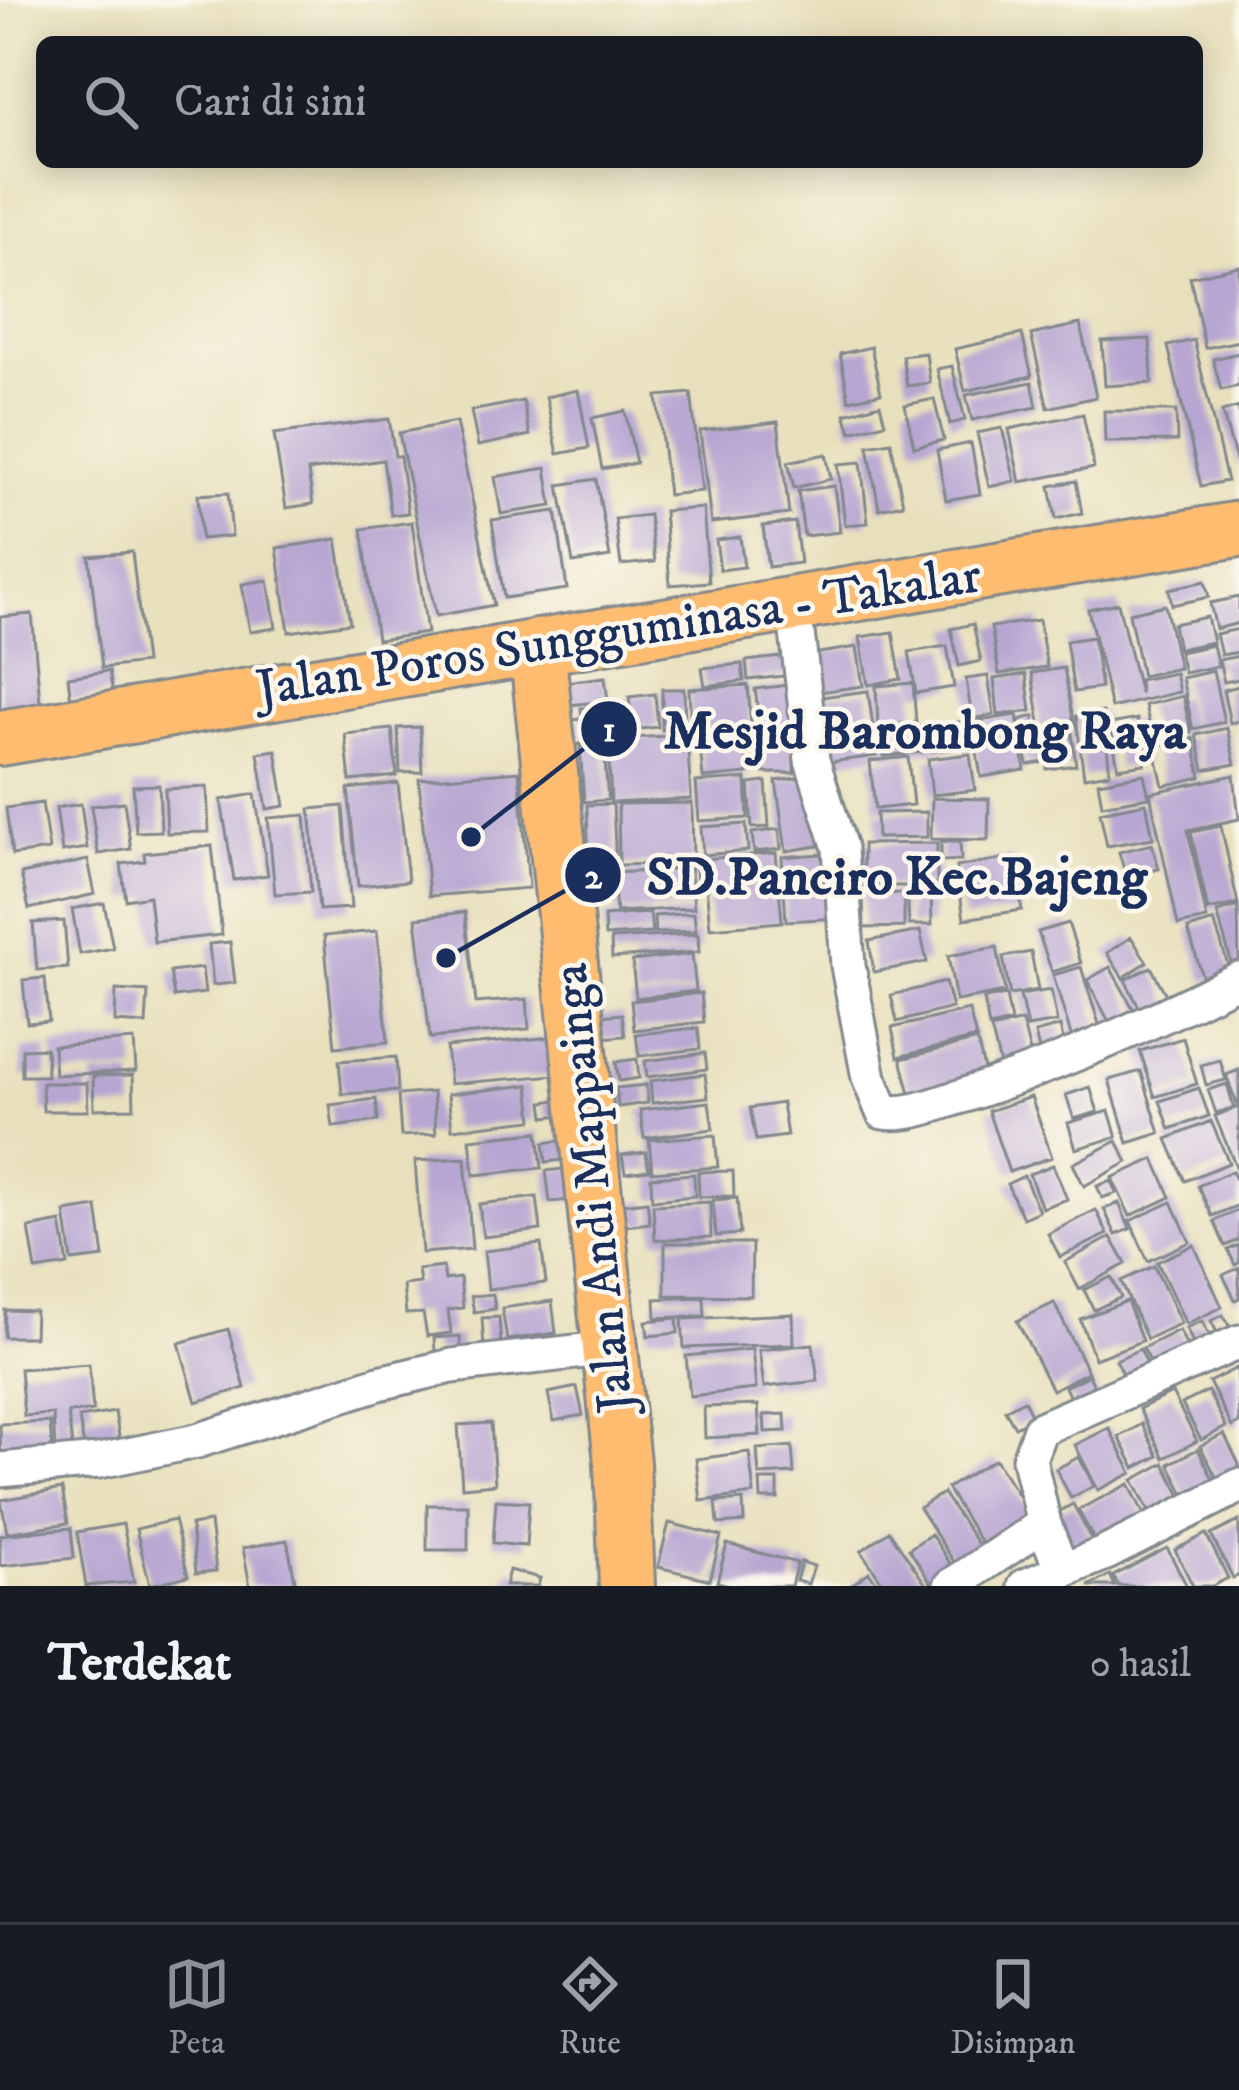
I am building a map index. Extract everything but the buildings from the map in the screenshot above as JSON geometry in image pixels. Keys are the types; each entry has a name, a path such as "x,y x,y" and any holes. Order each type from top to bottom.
{"main road":[{"name":"Jalan Poros Sungguminasa - Takalar","path":"0,738 1239,529"},
{"name":"Jalan Andi Mappainga","path":"537,647 611,1348 627,1586"}],"street":[{"path":"794,607 812,760 840,848 848,966 869,1078 884,1112 906,1112 1001,1083 1239,981"},
{"path":"1062,1571 1032,1482 1030,1459 1040,1429 1239,1342"},
{"path":"0,1470 99,1461 197,1441 379,1383 452,1366 611,1348"},
{"path":"1025,1586 1239,1486"},
{"path":"951,1586 1044,1524"}],"place":[{"name":"Mesjid Barombong Raya","path":"471,837"},
{"name":"SD.Panciro Kec.Bajeng","path":"446,958"}]}
